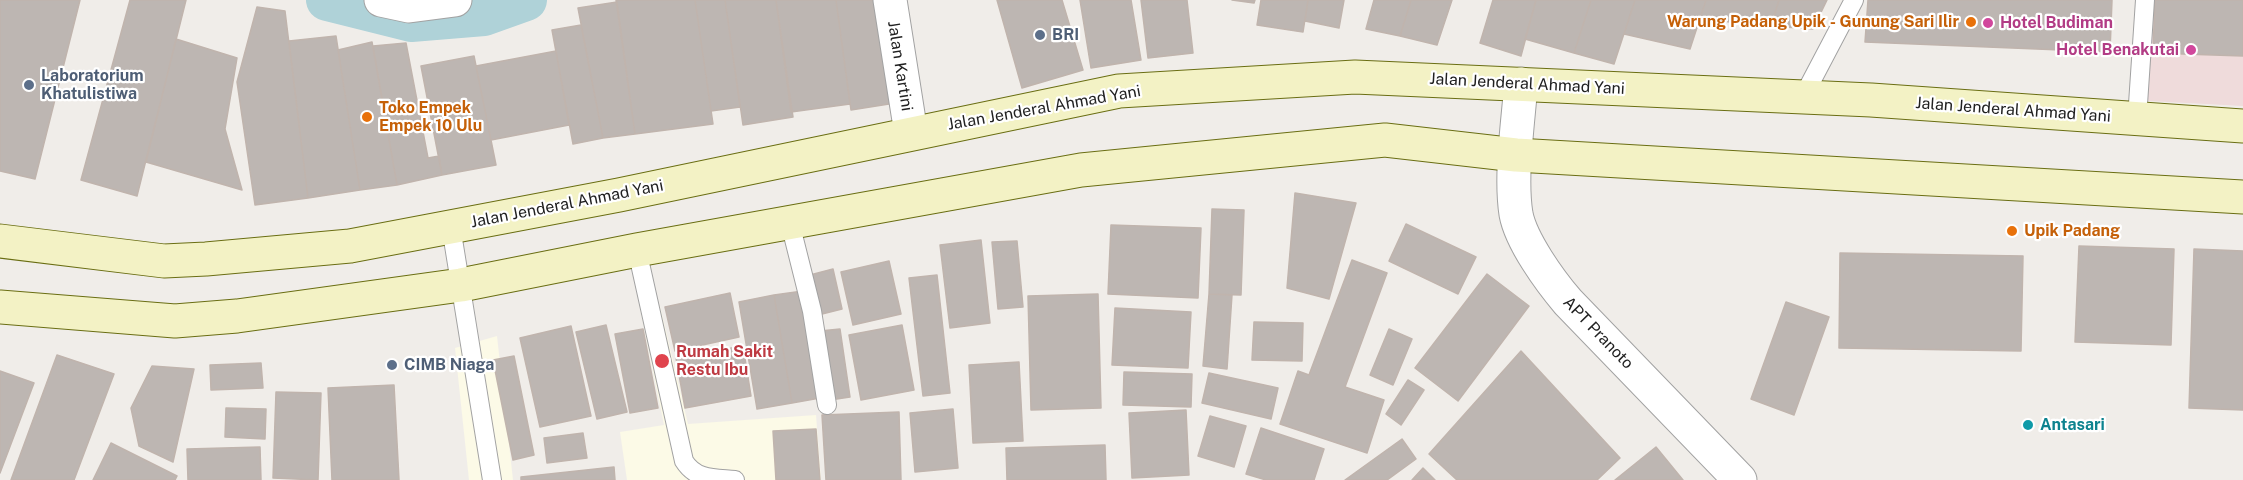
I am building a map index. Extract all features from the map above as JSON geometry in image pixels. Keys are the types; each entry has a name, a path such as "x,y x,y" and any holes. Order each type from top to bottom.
{"main road":[{"name":"Jalan Jenderal Ahmad Yani","path":"0,242 164,261 206,260 350,246 619,195 1119,91 1355,77 1803,97 2243,126"},
{"path":"0,307 174,321 237,316 461,285 637,250 1081,170 1385,140 1516,155 2243,197"}],"street":[{"path":"381,0 409,6 455,0"},
{"name":"Jalan Kartini","path":"890,0 911,133"},
{"name":"APT Pranoto","path":"1521,84 1516,155 1516,216 1542,271 1568,302 1740,480"}],"lane":[{"path":"1803,97 1854,0"},
{"path":"2138,119 2145,0"},
{"path":"790,223 812,311 827,405"},
{"path":"451,227 492,480"},
{"path":"637,250 684,461 690,472 700,477 735,480"}],"shaded area":[{"name":"Hotel Benakutai","path":"2147,0 2243,0 2243,106 2131,100"},
{"name":"Rumah Sakit Restu Ibu","path":"660,306 688,424 816,415 821,480 627,480 620,432 664,425 640,308"},
{"path":"497,336 513,480 469,480 455,348"}],"building":[{"name":"Laboratorium Khatulistiwa","path":"0,0 80,0 35,179 0,171"},
{"path":"130,0 186,0 137,196 81,180"},
{"path":"616,0 695,0 713,124 635,134"},
{"path":"695,0 725,0 740,107 711,111"},
{"path":"725,0 776,0 793,117 743,125"},
{"path":"776,0 836,0 850,104 791,112"},
{"path":"836,0 883,0 898,94 889,104 851,110"},
{"name":"BRI","path":"997,0 1062,0 1083,70 1022,88"},
{"path":"1080,0 1131,0 1141,60 1091,68"},
{"path":"1141,0 1187,0 1193,53 1148,58"},
{"path":"1232,0 1255,0 1254,3"},
{"path":"1261,0 1308,0 1303,32 1257,25"},
{"path":"1308,0 1344,0 1339,28 1305,21"},
{"path":"1374,0 1411,0 1400,36 1366,29"},
{"path":"1411,0 1452,0 1437,45 1400,36"},
{"path":"1493,0 1536,0 1521,56 1480,43"},
{"path":"1536,0 1591,0 1574,53 1525,39"},
{"path":"1591,0 1635,0 1614,64 1574,53"},
{"path":"1635,0 1706,0 1690,49 1624,34"},
{"path":"1706,0 1779,0 1771,26 1700,19"},
{"path":"1779,0 1827,0 1813,29 1771,26"},
{"name":"Hotel Budiman","path":"1868,0 2112,0 2110,52 1865,42"},
{"path":"2155,0 2243,0 2243,56 2153,53"},
{"path":"617,2 635,134 603,138 578,8"},
{"path":"257,7 285,11 308,198 255,205 237,82"},
{"path":"581,25 603,138 573,144 552,30"},
{"path":"336,36 360,190 308,198 289,41"},
{"path":"176,39 237,58 225,129 242,190 146,162"},
{"name":"Toko Empek Empek 10 Ulu","path":"372,42 397,185 360,190 338,50"},
{"path":"406,43 428,158 439,156 442,175 397,185 373,46"},
{"path":"556,51 569,125 491,140 476,66"},
{"path":"474,56 496,165 442,175 421,66"},
{"path":"1295,193 1356,203 1329,299 1287,288"},
{"path":"1212,209 1244,210 1241,295 1209,294"},
{"path":"1406,224 1476,257 1458,294 1389,261"},
{"path":"1111,225 1201,228 1198,298 1108,294"},
{"path":"981,240 990,323 950,328 940,245"},
{"path":"1017,241 1023,307 998,309 992,242"},
{"path":"2079,246 2174,249 2171,345 2075,342"},
{"path":"2194,249 2243,251 2243,410 2189,408"},
{"path":"1840,253 2023,256 2021,351 1839,348"},
{"path":"1352,260 1387,273 1345,387 1384,400 1367,453 1280,424 1298,371 1309,375"},
{"path":"889,261 901,314 853,325 841,272"},
{"path":"833,269 842,309 818,315 810,275"},
{"path":"1487,274 1529,306 1458,401 1415,368"},
{"path":"937,275 950,393 923,396 909,278"},
{"path":"803,291 820,398 792,403 774,295"},
{"path":"730,293 739,337 675,351 665,307"},
{"path":"1098,294 1101,408 1031,410 1028,296"},
{"path":"1209,294 1232,295 1227,369 1203,366"},
{"path":"774,295 792,403 757,409 739,302"},
{"path":"1786,302 1829,317 1794,415 1751,399"},
{"path":"1115,308 1191,312 1188,368 1112,365"},
{"path":"1254,322 1303,323 1302,361 1252,360"},
{"path":"606,325 627,412 597,419 576,332"},
{"path":"902,325 914,390 861,400 849,335"},
{"path":"571,326 591,416 540,427 520,338"},
{"path":"643,329 658,408 630,413 615,334"},
{"path":"840,329 850,397 830,400 820,331"},
{"path":"1389,329 1412,339 1393,385 1370,375"},
{"path":"743,346 751,396 685,408 676,358"},
{"path":"1521,351 1620,458 1597,480 1457,480 1429,454"},
{"path":"57,355 114,374 74,480 11,480"},
{"path":"514,356 534,455 513,460 493,360"},
{"path":"1019,362 1023,441 973,443 969,365"},
{"path":"261,363 263,388 211,390 210,365"},
{"path":"152,366 194,369 173,462 139,446 131,408"},
{"path":"0,371 34,383 0,473"},
{"path":"1124,372 1192,374 1191,407 1123,405"},
{"path":"1209,373 1278,388 1271,419 1202,403"},
{"path":"1408,380 1424,390 1401,425 1386,414"},
{"path":"394,385 399,480 332,480 328,388"},
{"path":"276,392 321,393 318,480 273,478"},
{"path":"226,408 266,409 265,439 225,437"},
{"path":"953,409 958,468 915,472 910,413"},
{"path":"1186,410 1189,475 1132,478 1129,413"},
{"path":"899,412 901,480 826,480 822,415"},
{"path":"1210,416 1246,426 1234,467 1198,456"},
{"path":"1261,428 1324,449 1314,480 1266,480 1246,474"},
{"path":"816,429 820,480 776,480 773,431"},
{"path":"583,433 587,458 547,463 544,438"},
{"path":"1402,439 1416,459 1387,480 1345,480"},
{"path":"111,443 177,476 175,480 93,480"},
{"path":"1105,445 1106,480 1007,480 1006,448"},
{"path":"260,447 261,480 188,480 187,449"},
{"path":"1656,447 1683,480 1615,480"},
{"path":"614,467 615,480 521,480 521,477"},
{"path":"1423,468 1435,480 1412,480"}],"waterway":[{"path":"327,0 411,21 484,15 526,0"}],"place":[{"name":"Warung Padang Upik - Gunung Sari Ilir","path":"1971,22"},
{"name":"Hotel Budiman","path":"1988,23"},
{"name":"BRI","path":"1040,35"},
{"name":"Hotel Benakutai","path":"2191,50"},
{"name":"Laboratorium Khatulistiwa","path":"29,85"},
{"name":"Toko Empek Empek 10 Ulu","path":"367,117"},
{"name":"Upik Padang","path":"2012,231"},
{"name":"Rumah Sakit Restu Ibu","path":"662,361"},
{"name":"CIMB Niaga","path":"392,365"},
{"name":"Antasari","path":"2028,425"}]}
